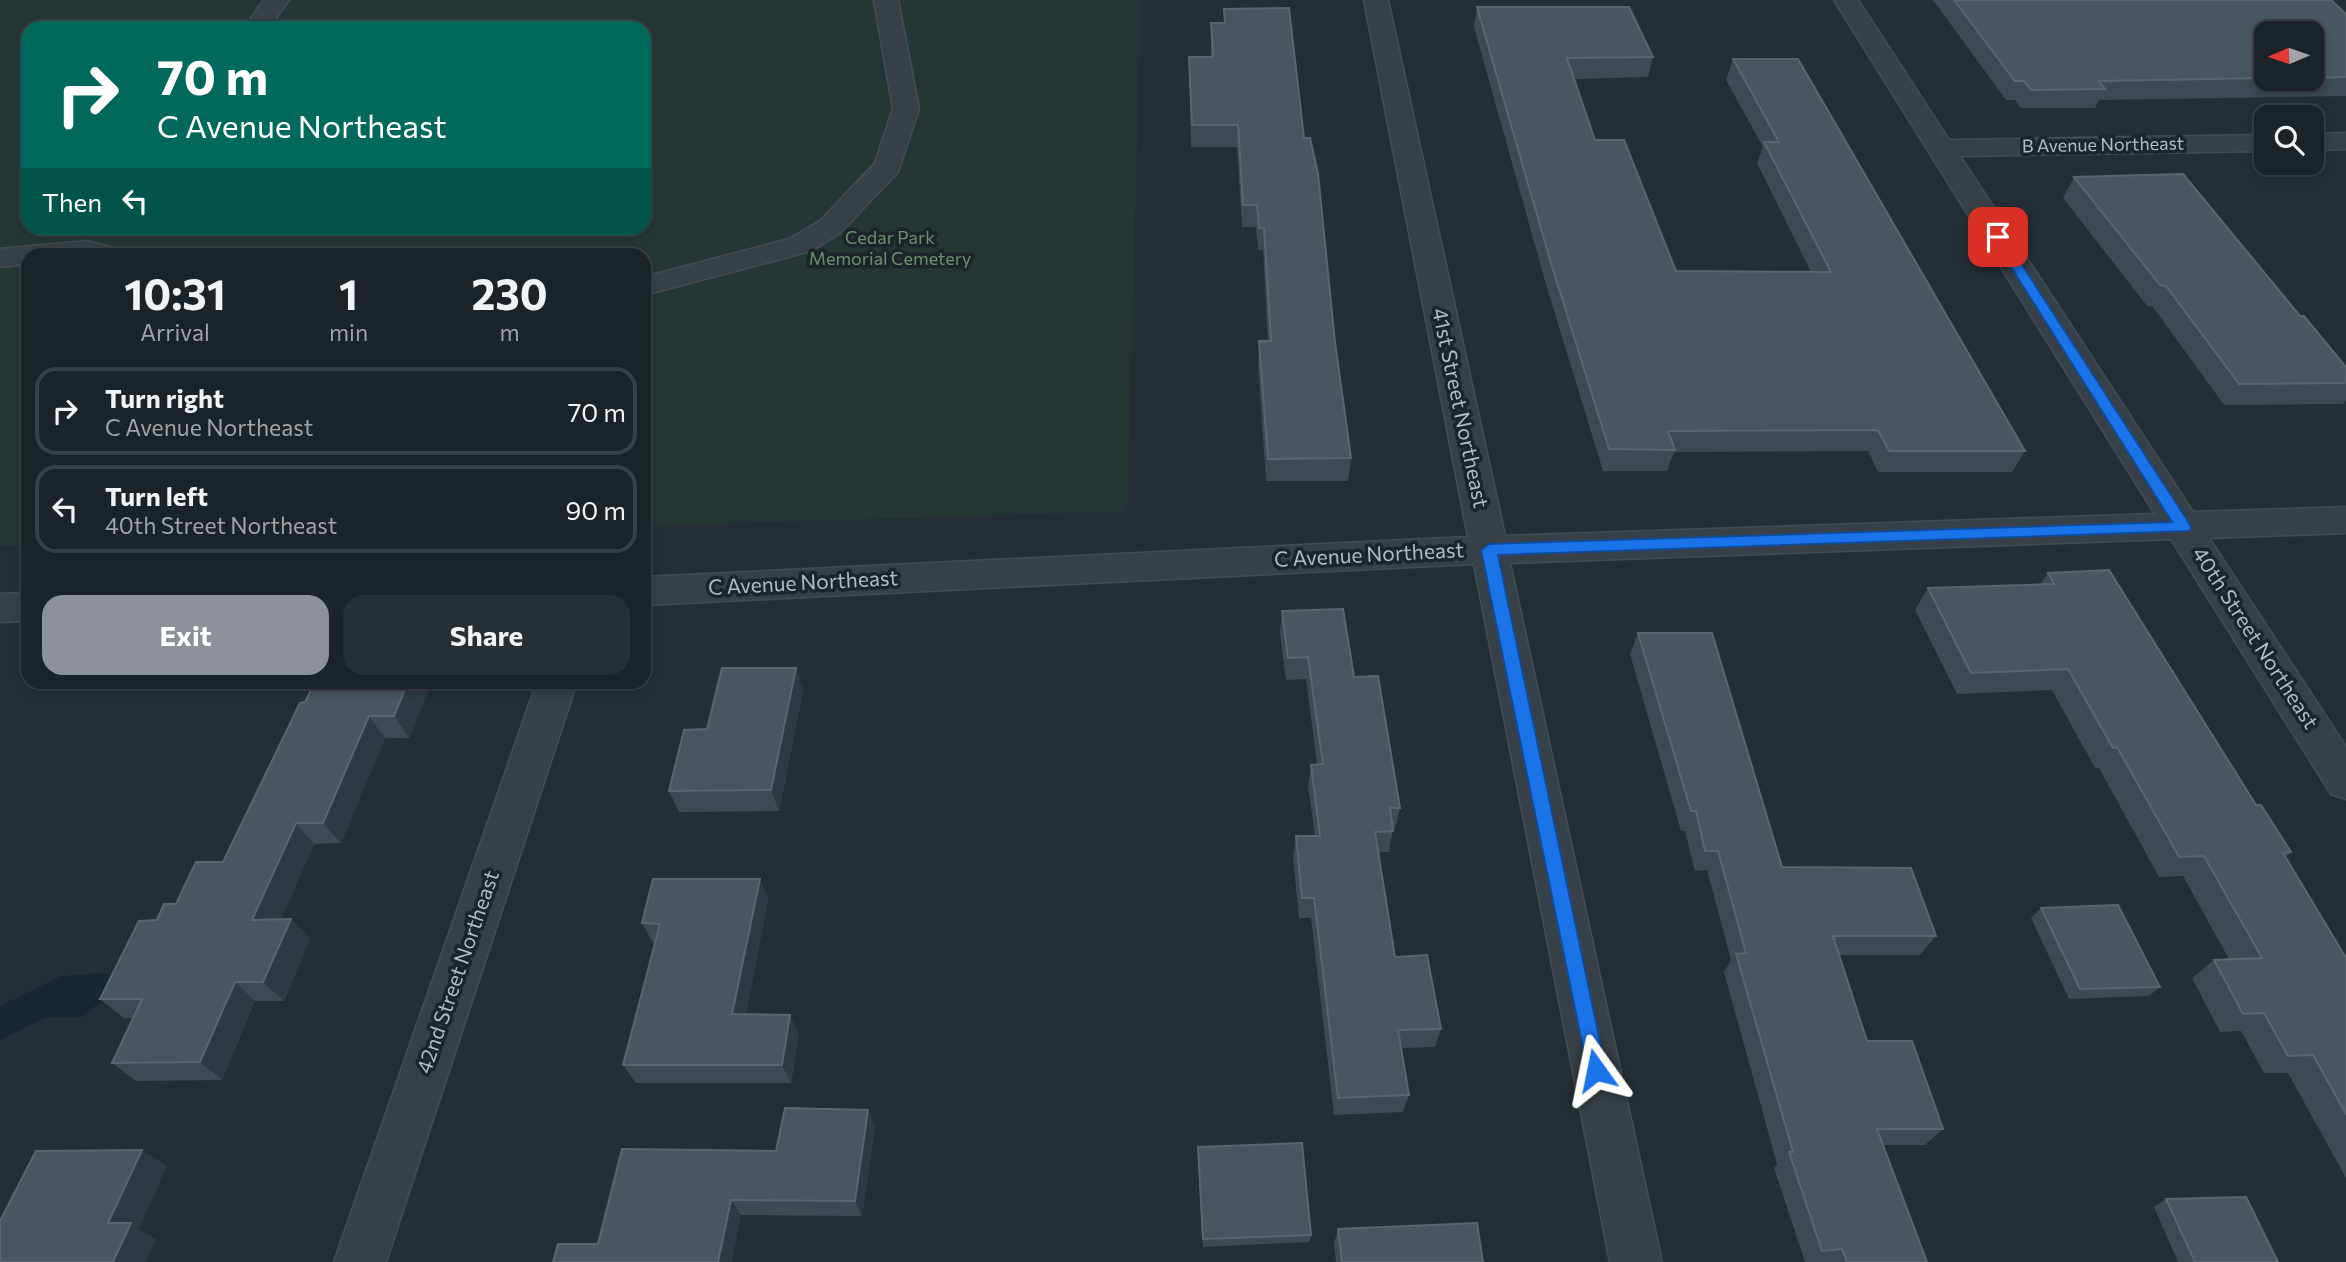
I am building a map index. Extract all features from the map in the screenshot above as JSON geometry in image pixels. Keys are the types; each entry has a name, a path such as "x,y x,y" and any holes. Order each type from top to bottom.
{"street":[{"path":"261,21 277,0"},
{"path":"651,284 800,245 830,227 888,166 906,109 886,0"},
{"name":"40th Street Northeast","path":"1846,0 2346,782"},
{"name":"41st Street Northeast","path":"1376,3 1636,1262"},
{"path":"2324,142 2346,141"},
{"name":"B Avenue Northeast","path":"1940,148 2254,142"},
{"path":"72,248 101,244"},
{"path":"0,258 21,255"},
{"name":"C Avenue Northeast","path":"651,590 1489,550 2346,520"},
{"path":"0,608 21,607"},
{"name":"42nd Street Northeast","path":"360,1262 555,689"}],"green space":[{"name":"Cedar Park Memorial Cemetery","path":"0,0 1141,0 1127,511 651,526 651,248 21,248 21,546 0,546"}],"water":[{"path":"106,973 109,976 105,987 110,1001 95,1006 83,1017 47,1017 0,1040 0,1006 62,976"}],"building":[{"path":"1954,0 2331,0 2346,14 2346,77 2324,78 2324,21 2254,21 2254,78 2099,81 2105,89 2031,90 2024,81 2015,81"},
{"path":"1477,7 1629,7 1653,57 1567,58 1595,140 1624,140 1676,271 1831,272 1764,142 1779,142 1733,59 1798,59 2025,451 1889,451 1878,430 1668,431 1675,450 1609,449 1550,260"},
{"path":"1289,8 1304,138 1310,138 1318,174 1335,342 1351,458 1268,459 1259,341 1271,341 1264,228 1259,228 1257,205 1243,205 1238,125 1192,125 1189,57 1213,57 1211,23 1225,23 1224,9"},
{"path":"2183,174 2300,316 2304,316 2346,367 2346,383 2239,384 2166,286 2160,285 2074,177"},
{"path":"2109,570 2256,805 2261,805 2291,852 2283,853 2346,958 2346,1114 2313,1055 2288,1056 2264,1013 2243,1014 2214,960 2262,958 2204,856 2179,857 2117,747 2113,748 2068,669 1971,673 1928,588 2054,584 2048,573"},
{"path":"1343,609 1354,677 1378,676 1400,808 1390,808 1393,831 1375,832 1395,957 1427,955 1441,1029 1398,1030 1409,1095 1338,1098 1314,898 1302,898 1296,836 1320,836 1311,765 1323,764 1308,657 1288,658 1282,611"},
{"path":"1638,633 1712,633 1782,867 1911,868 1936,936 1833,936 1867,1041 1912,1041 1943,1129 1877,1129 1927,1262 1847,1262 1842,1249 1822,1251 1789,1152 1793,1152 1736,954 1746,953 1718,851 1705,851 1696,811 1691,811"},
{"path":"722,668 796,668 771,790 669,791 684,730 707,729"},
{"path":"312,689 405,689 394,716 369,716 323,823 296,823 252,920 291,919 263,982 235,982 200,1062 112,1063 142,999 100,999 139,921 157,920 164,904 176,904 196,862 223,862 300,703 305,702"},
{"path":"653,879 760,879 732,1014 790,1015 782,1065 623,1065 660,924 642,923"},
{"path":"2118,905 2160,987 2080,989 2041,908"},
{"path":"785,1108 868,1110 855,1201 731,1200 718,1262 553,1262 558,1244 598,1244 622,1149 776,1151"},
{"path":"1302,1143 1311,1235 1203,1239 1198,1147"},
{"path":"142,1150 108,1223 131,1223 113,1262 0,1262 0,1221 36,1151"},
{"path":"2246,1197 2278,1262 2195,1262 2166,1199"},
{"path":"1477,1223 1483,1262 1342,1262 1338,1229"}],"route":[{"path":"1596,1070 1489,550 2183,527 1998,237"}]}
